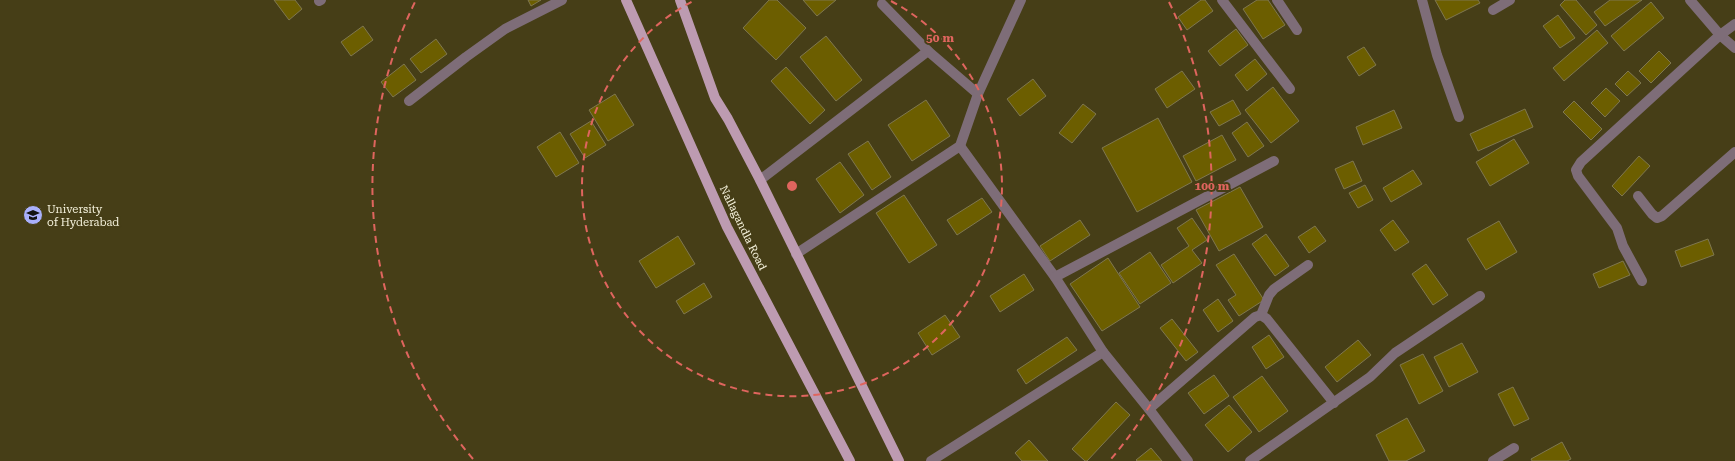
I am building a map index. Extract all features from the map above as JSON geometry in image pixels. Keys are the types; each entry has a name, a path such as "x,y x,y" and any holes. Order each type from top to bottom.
{"main road":[{"name":"Nallagandla Road","path":"626,0 727,227 850,461"},
{"path":"680,0 715,98 728,119 760,180 899,461"}],"street":[{"path":"409,101 505,29 562,0"},
{"path":"796,254 960,146 978,94 1021,0"},
{"path":"1222,0 1290,89"},
{"path":"1277,0 1297,30"},
{"path":"1422,0 1437,55 1459,117"},
{"path":"1493,10 1510,0"},
{"path":"1690,0 1720,35 1735,48"},
{"path":"882,4 928,51 978,94"},
{"path":"1642,281 1623,246 1617,228 1578,176 1576,170 1581,162 1720,35 1735,24"},
{"path":"760,180 928,51"},
{"path":"960,146 1055,277 1103,352 1149,409 1188,461"},
{"path":"1638,196 1652,214 1657,218 1662,216 1735,152"},
{"path":"1055,277 1274,161"},
{"path":"1149,409 1255,317 1261,315 1269,295 1274,289 1308,265"},
{"path":"1250,461 1370,377 1395,353 1480,296"},
{"path":"1261,315 1267,319 1334,403"},
{"path":"931,461 1103,352"},
{"path":"1493,461 1514,448"}],"building":[{"path":"274,0 295,0 302,9 289,20"},
{"path":"528,0 541,0 531,6"},
{"path":"769,0 777,0 806,28 776,60 743,28"},
{"path":"803,0 836,0 817,16"},
{"path":"1201,0 1205,0 1213,11 1187,30 1178,17"},
{"path":"1257,0 1268,0 1285,25 1263,39 1243,9"},
{"path":"1435,0 1478,0 1480,3 1446,20"},
{"path":"1565,0 1576,0 1597,25 1586,35 1560,5"},
{"path":"1610,0 1642,0 1605,26 1594,12"},
{"path":"1651,2 1664,18 1624,51 1611,36"},
{"path":"1558,15 1575,38 1560,48 1543,26"},
{"path":"363,26 373,40 351,56 341,42"},
{"path":"1236,29 1248,45 1220,66 1208,51"},
{"path":"1597,30 1608,43 1564,81 1553,68"},
{"path":"826,36 862,80 836,101 800,57"},
{"path":"436,39 447,54 421,73 410,59"},
{"path":"1364,47 1376,65 1359,76 1347,57"},
{"path":"1659,51 1671,63 1651,83 1639,71"},
{"path":"1255,59 1267,74 1247,91 1235,75"},
{"path":"404,64 416,80 393,97 381,82"},
{"path":"786,67 825,110 810,124 771,81"},
{"path":"1182,71 1195,89 1167,108 1155,89"},
{"path":"1628,71 1641,83 1627,96 1615,84"},
{"path":"1033,79 1046,96 1020,116 1007,99"},
{"path":"1273,87 1299,121 1271,143 1245,110"},
{"path":"1606,88 1620,101 1605,117 1591,103"},
{"path":"615,94 634,125 608,141 589,110"},
{"path":"926,100 950,136 912,161 888,125"},
{"path":"1233,100 1241,114 1219,126 1210,112"},
{"path":"1574,101 1602,129 1591,140 1563,112"},
{"path":"1083,104 1096,114 1072,143 1059,133"},
{"path":"1525,109 1533,127 1478,151 1470,134"},
{"path":"1394,110 1402,128 1363,145 1356,127"},
{"path":"1158,118 1192,182 1137,212 1102,148"},
{"path":"591,121 606,145 585,158 570,134"},
{"path":"1247,122 1264,146 1248,157 1232,133"},
{"path":"560,132 579,163 556,177 537,147"},
{"path":"1222,135 1236,160 1196,181 1183,156"},
{"path":"1514,139 1529,163 1490,186 1476,162"},
{"path":"868,141 891,177 872,190 848,154"},
{"path":"1639,156 1650,166 1622,196 1612,186"},
{"path":"1353,161 1362,181 1344,189 1335,169"},
{"path":"840,162 864,195 840,213 816,179"},
{"path":"1413,170 1422,184 1391,202 1383,188"},
{"path":"1365,185 1373,200 1358,208 1349,193"},
{"path":"1240,187 1263,227 1219,251 1196,210"},
{"path":"904,195 937,245 909,263 876,213"},
{"path":"982,198 992,212 957,235 947,220"},
{"path":"1192,218 1207,240 1192,250 1202,263 1173,283 1161,265 1189,246 1177,228"},
{"path":"1080,220 1090,235 1050,261 1040,246"},
{"path":"1393,220 1409,242 1395,251 1380,230"},
{"path":"1499,221 1517,252 1486,270 1467,239"},
{"path":"1315,226 1326,241 1309,253 1298,237"},
{"path":"1266,234 1289,266 1275,276 1252,244"},
{"path":"678,236 695,264 656,288 639,261"},
{"path":"1708,239 1714,255 1681,267 1675,251"},
{"path":"1150,252 1171,283 1140,304 1119,273"},
{"path":"1234,254 1264,300 1239,316 1228,300 1236,295 1216,265"},
{"path":"1108,258 1140,307 1102,331 1070,284"},
{"path":"1623,261 1630,275 1599,288 1593,274"},
{"path":"1426,264 1448,295 1433,305 1412,274"},
{"path":"1024,274 1034,290 1000,312 990,296"},
{"path":"704,283 712,297 684,314 676,301"},
{"path":"1218,299 1233,321 1218,332 1203,310"},
{"path":"945,315 960,337 932,355 918,333"},
{"path":"1172,319 1198,352 1186,361 1160,328"},
{"path":"1269,335 1284,357 1266,369 1252,347"},
{"path":"1067,337 1077,350 1026,384 1017,370"},
{"path":"1358,340 1371,355 1337,382 1325,367"},
{"path":"1462,343 1478,372 1449,387 1434,357"},
{"path":"1423,354 1443,391 1419,404 1400,365"},
{"path":"1214,375 1229,396 1204,414 1188,393"},
{"path":"1262,376 1288,411 1259,432 1233,397"},
{"path":"1513,387 1529,419 1514,426 1498,394"},
{"path":"1116,402 1130,415 1087,461 1085,461 1072,449"},
{"path":"1229,405 1252,432 1228,452 1205,425"},
{"path":"1407,418 1425,451 1406,461 1389,461 1376,435"},
{"path":"1029,440 1048,461 1022,461 1015,453"},
{"path":"1562,442 1571,459 1567,461 1532,461 1531,459"},
{"path":"1151,448 1162,461 1136,460"}],"place":[{"name":"University of Hyderabad","path":"33,215"}]}
